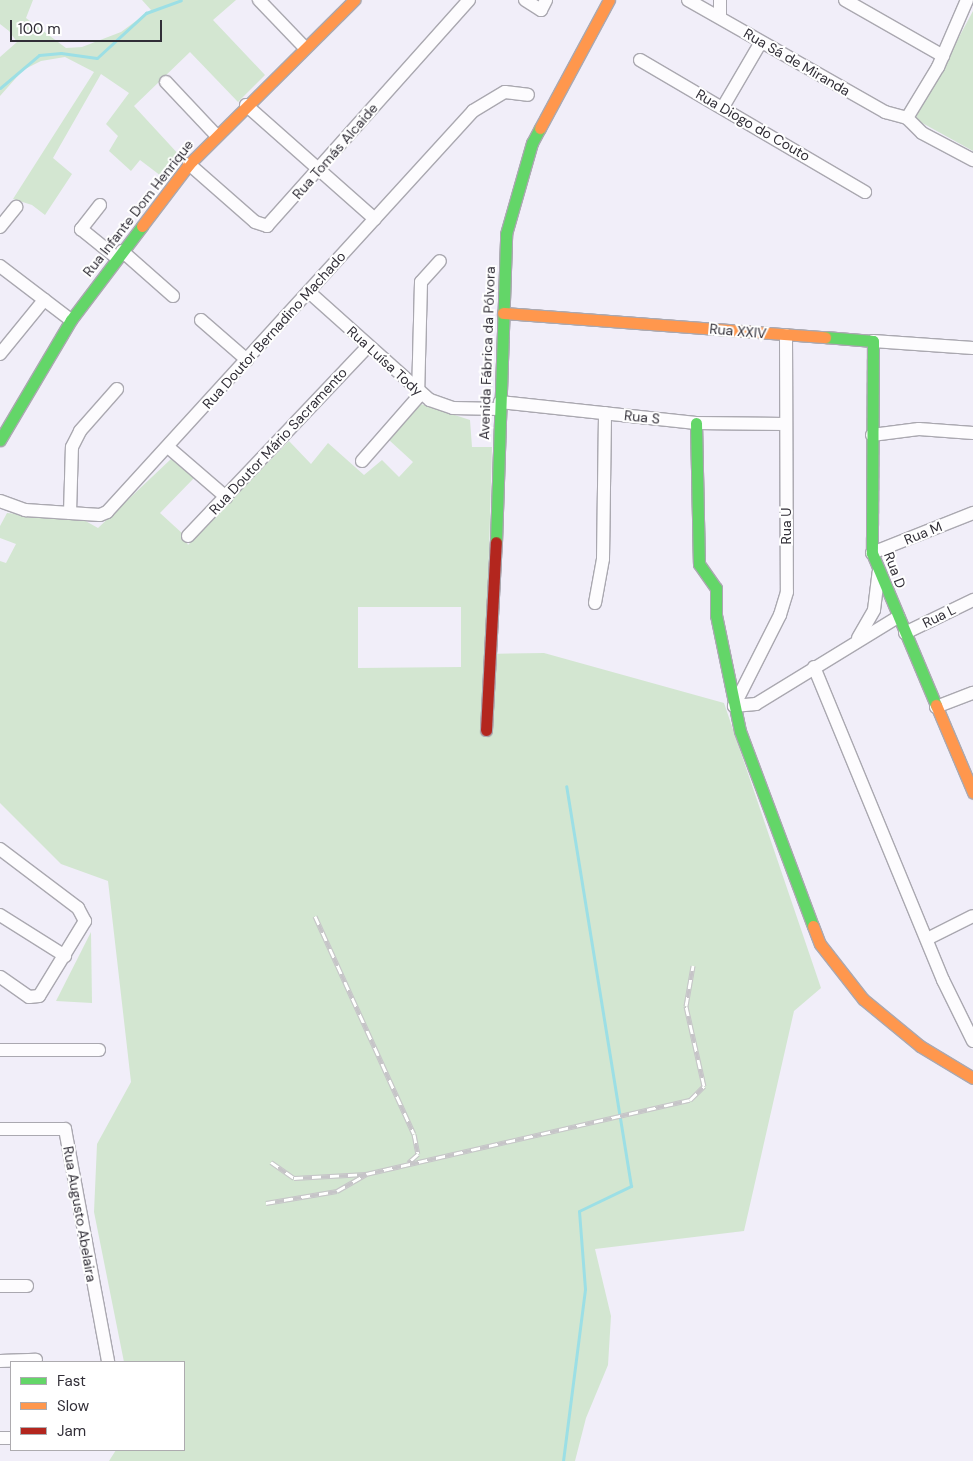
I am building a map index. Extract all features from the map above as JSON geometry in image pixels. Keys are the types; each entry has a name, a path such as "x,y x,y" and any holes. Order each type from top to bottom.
{"street":[{"path":"259,0 305,48"},
{"name":"Rua Infante Dom Henrique","path":"0,440 71,320 189,164 246,105 354,0"},
{"name":"Rua Tomás Alcaide","path":"189,164 255,222 267,226 469,0"},
{"path":"525,0 541,10 546,0"},
{"name":"Avenida Fábrica da Pólvora","path":"486,730 492,655 506,234 525,162 609,0"},
{"name":"Rua Sá de Miranda","path":"688,0 885,112 908,118"},
{"path":"720,0 720,17"},
{"path":"845,0 943,56"},
{"path":"967,0 943,56 908,118 922,133 973,160"},
{"path":"723,107 761,42"},
{"name":"Rua Diogo do Couto","path":"640,60 865,192"},
{"path":"166,82 216,135"},
{"name":"Rua Doutor Bernadino Machado","path":"0,501 25,510 70,513 107,512 485,101 505,92 528,96"},
{"path":"246,105 375,219"},
{"path":"100,205 81,229 120,254 173,296"},
{"path":"0,227 16,207"},
{"path":"362,461 414,404 419,392 421,282 440,261"},
{"path":"0,266 71,320"},
{"name":"Rua Luísa Tody","path":"309,292 430,400 453,408 500,406"},
{"path":"0,354 44,300"},
{"name":"Rua XXIV","path":"502,313 973,348"},
{"path":"202,320 247,360"},
{"name":"Rua U","path":"734,706 780,615 787,592 786,334"},
{"name":"Rua D","path":"873,341 872,553 936,708 972,789"},
{"name":"Rua Doutor Mário Sacramento","path":"188,536 368,346"},
{"path":"70,513 72,447 80,431 117,390"},
{"name":"Rua S","path":"500,406 605,413 696,423 786,424"},
{"path":"595,603 603,559 605,413"},
{"path":"696,423 699,564 716,588 716,615 740,731 820,944 864,999 920,1046 973,1078"},
{"path":"872,434 920,429 973,433"},
{"path":"168,447 226,497"},
{"name":"Rua M","path":"872,553 973,513"},
{"path":"853,644 874,610 879,572"},
{"name":"Rua L","path":"905,633 973,600"},
{"path":"734,706 756,704 898,617"},
{"path":"814,667 927,939 973,1042"},
{"path":"936,708 973,693"},
{"path":"0,849 82,912 84,927 37,997 29,997 0,978"},
{"path":"0,915 65,956"},
{"path":"927,939 973,916"},
{"path":"0,1050 99,1050"},
{"name":"Rua Augusto Abelaira","path":"0,1129 65,1129 108,1361"},
{"path":"0,1286 28,1286"},
{"path":"0,1361 36,1360"}],"green space":[{"path":"0,0 33,0 26,18 66,48 82,47 121,32 151,10 142,0 236,0 213,20 265,75 238,102 190,52 134,106 181,157 165,179 140,160 131,171 109,151 118,136 106,124 129,93 101,74 53,158 72,174 45,215 32,205 13,199 94,72 65,57 41,61 23,70 0,96 0,57 17,42 9,31 0,24"},
{"path":"973,11 973,151 915,119"},
{"path":"421,404 470,420 472,447 492,447 486,654 544,653 724,703 821,988 794,1011 744,1231 595,1249 611,1316 608,1365 586,1418 575,1461 109,1461 115,1451 185,1451 185,1361 124,1361 94,1212 97,1144 131,1082 108,881 61,864 0,803 0,561 6,563 16,544 0,538 0,526 7,513 82,519 98,528 171,459 195,477 160,513 183,534 188,545 289,441 311,464 328,443 364,475 382,460 399,477 413,462 389,440","holes":["358,607 461,607 461,667 358,668"]},
{"path":"91,932 92,1003 56,1001"}],"waterway":[{"path":"0,88 39,55 61,53 97,58 146,13 181,0"},
{"path":"563,1461 585,1289 579,1211 631,1186 566,786"}],"railway":[{"path":"315,916 414,1134 418,1154 408,1163"},
{"path":"271,1162 294,1178 366,1174 690,1100 704,1086 686,1006 693,966"},
{"path":"266,1203 337,1191 366,1174"}],"traffic: fast":[{"path":"496,542 506,234 532,143 540,128"},
{"path":"0,440 71,320 142,226"},
{"path":"825,337 873,341 872,553 936,705"},
{"path":"696,423 699,564 716,588 716,615 740,731 813,926"}],"traffic: slow":[{"path":"142,226 189,164 354,0"},
{"path":"540,128 609,0"},
{"path":"503,313 825,337"},
{"path":"936,705 973,792"},
{"path":"813,926 820,944 863,999 920,1046 973,1078"}],"traffic: jam":[{"path":"486,730 496,542"}]}
